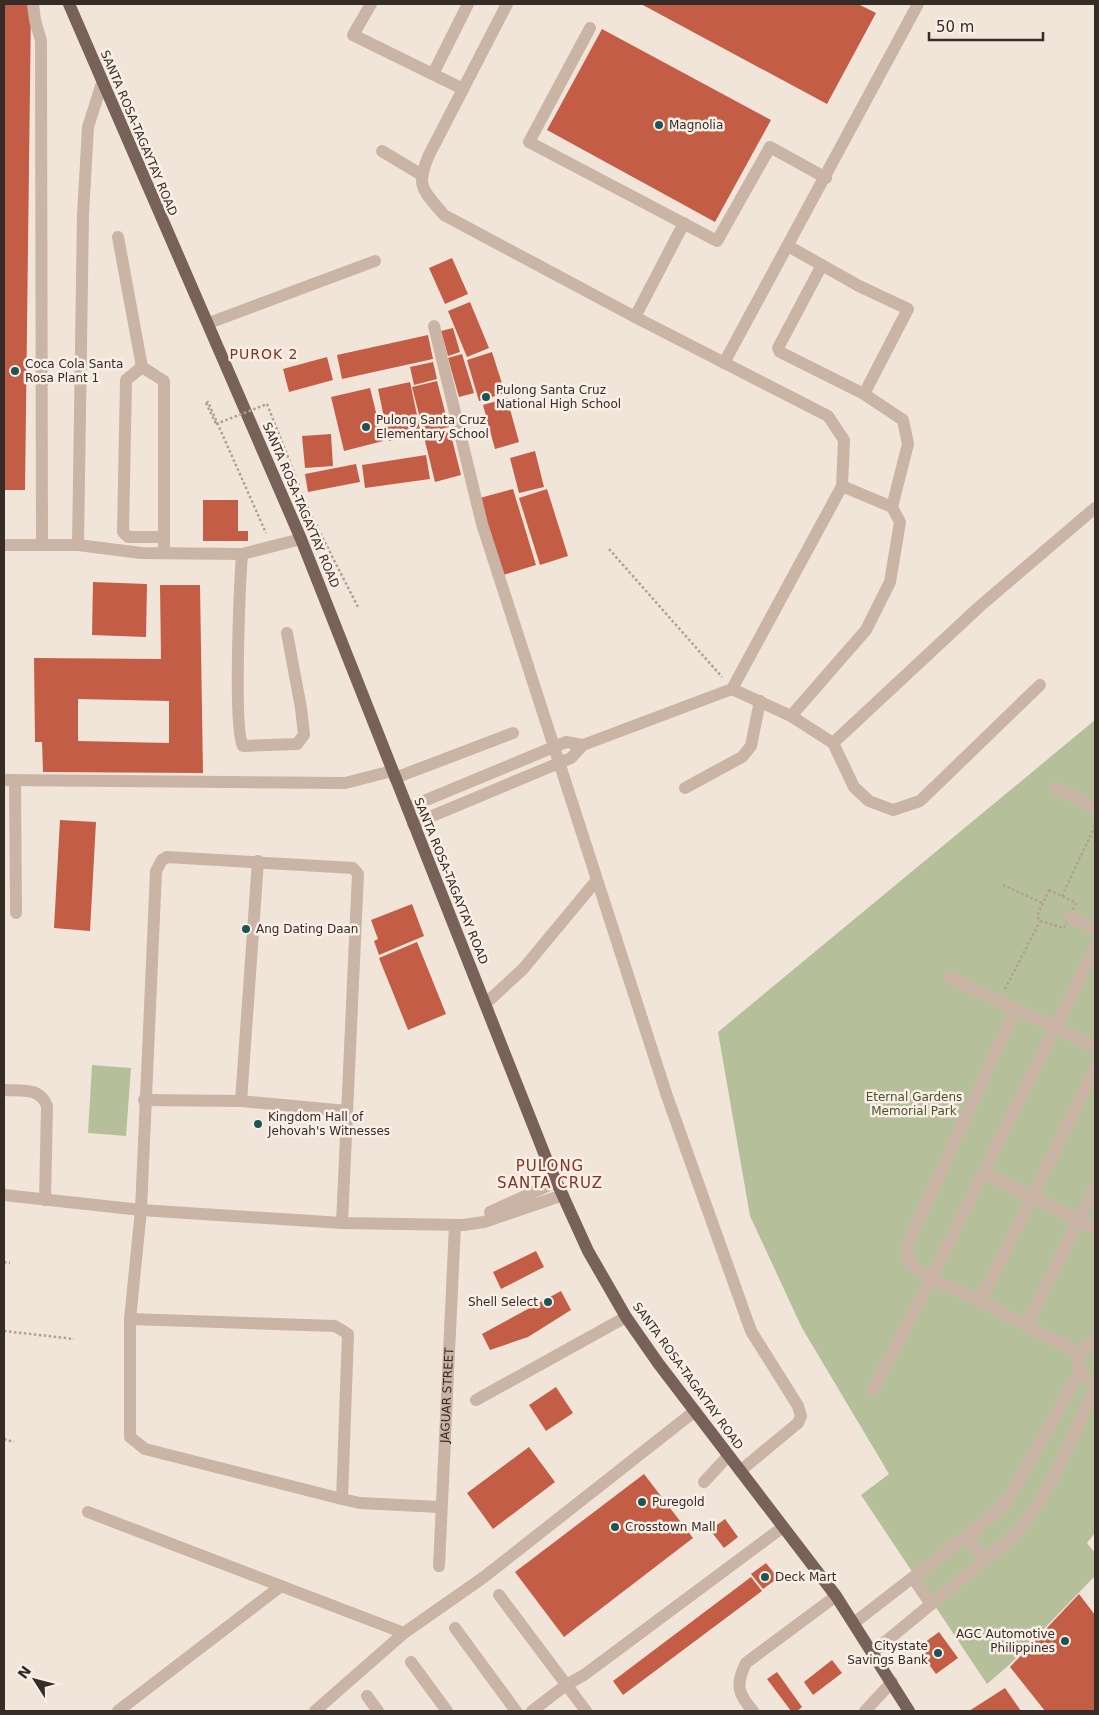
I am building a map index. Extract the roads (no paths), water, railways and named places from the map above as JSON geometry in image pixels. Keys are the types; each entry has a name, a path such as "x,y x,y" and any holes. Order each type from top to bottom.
{"main road":[{"name":"SANTA ROSA-TAGAYTAY ROAD","path":"69,4 102,84 209,323 301,539 556,1182 588,1251 626,1317 728,1456 784,1526 836,1596 909,1711"}],"street":[{"path":"33,4 35,20 42,41 42,544"},
{"path":"371,4 353,35 463,89"},
{"path":"433,74 468,4"},
{"path":"413,824 571,758 583,745 732,689 842,486 844,440 828,416 635,317 444,215 425,193 420,174 507,4"},
{"path":"724,363 826,178 918,4"},
{"path":"590,28 529,142 717,241 770,147 826,178"},
{"path":"78,545 83,205 88,127 102,84"},
{"path":"382,151 420,174"},
{"path":"635,317 684,224"},
{"path":"118,237 142,366 164,381 164,554"},
{"path":"788,246 908,309 864,394"},
{"path":"209,323 375,261"},
{"path":"791,716 866,630 890,582 900,522 892,506 908,444 903,420 864,394 780,352 778,348 822,265"},
{"path":"434,326 482,524 670,1105 751,1331 798,1406 801,1416 798,1423 740,1471"},
{"path":"142,366 126,380 123,532 128,537 164,537"},
{"path":"842,486 892,506"},
{"path":"833,743 979,607 1095,508"},
{"path":"4,545 78,545 164,554 242,554 301,539"},
{"path":"242,554 239,600 239,714 240,742 243,746 297,744 304,734 302,708 293,674 287,633"},
{"path":"732,689 791,716 833,743 854,787 869,801 893,810 920,801 1040,685"},
{"path":"685,788 742,758 752,746 760,702"},
{"path":"16,913 9,780 345,783 393,774 512,733"},
{"path":"407,808 566,742 583,745"},
{"path":"1056,788 1095,808"},
{"path":"342,1222 360,878 353,868 258,860 167,857 156,871 144,1100 141,1210 130,1318 130,1437 145,1449 342,1500 360,1503 440,1507"},
{"path":"241,1101 258,860"},
{"path":"485,1004 523,969 596,881"},
{"path":"1069,917 1095,928"},
{"path":"873,1390 931,1279 1095,947"},
{"path":"948,977 1095,1047"},
{"path":"1016,1010 908,1243 907,1257 913,1266 931,1279 980,1301 1079,1353"},
{"path":"980,1301 1095,1069"},
{"path":"4,1090 34,1091 40,1094 47,1106 45,1200"},
{"path":"144,1100 241,1101 348,1111"},
{"path":"984,1172 1095,1228"},
{"path":"471,1224 481,1216 556,1182"},
{"path":"1026,1326 1095,1187"},
{"path":"4,1196 141,1210 342,1222 455,1225 484,1222 562,1195"},
{"name":"JAGUAR STREET","path":"438,1566 455,1225"},
{"path":"476,1400 626,1317"},
{"path":"130,1318 335,1326 348,1334 342,1500"},
{"path":"1095,1342 1086,1345 1079,1353 1078,1365 1080,1371 1088,1379 1095,1382"},
{"path":"854,1623 997,1512 1009,1498 1080,1371"},
{"path":"873,1652 1014,1536 1028,1520 1042,1499 1095,1388"},
{"path":"315,1711 404,1633 484,1576 695,1411"},
{"path":"704,1482 728,1456"},
{"path":"88,1512 404,1633"},
{"path":"532,1711 566,1685 584,1676 784,1526"},
{"path":"967,1537 984,1560"},
{"path":"913,1578 931,1604"},
{"path":"118,1711 281,1586"},
{"path":"499,1595 586,1711"},
{"path":"753,1711 739,1689 740,1676 746,1664 836,1596"},
{"path":"455,1628 516,1711"},
{"path":"411,1662 447,1711"},
{"path":"865,1711 892,1682"},
{"path":"366,1696 378,1711"}],"place":[{"name":"Magnolia","path":"659,125"},
{"name":"Coca Cola Santa Rosa Plant 1","path":"15,371"},
{"name":"Pulong Santa Cruz National High School","path":"486,397"},
{"name":"Pulong Santa Cruz Elementary School","path":"366,427"},
{"name":"Ang Dating Daan","path":"246,929"},
{"name":"Kingdom Hall of Jehovah's Witnesses","path":"258,1124"},
{"name":"Shell Select","path":"548,1302"},
{"name":"Puregold","path":"642,1502"},
{"name":"Crosstown Mall","path":"615,1527"},
{"name":"Deck Mart","path":"765,1577"},
{"name":"AGC Automotive Philippines","path":"1065,1641"},
{"name":"Citystate Savings Bank","path":"938,1653"}],"district":[{"name":"PUROK 2","path":"264,354"},
{"name":"PULONG SANTA CRUZ","path":"550,1174"}],"park label":[{"name":"Eternal Gardens Memorial Park","path":"914,1104"}]}
